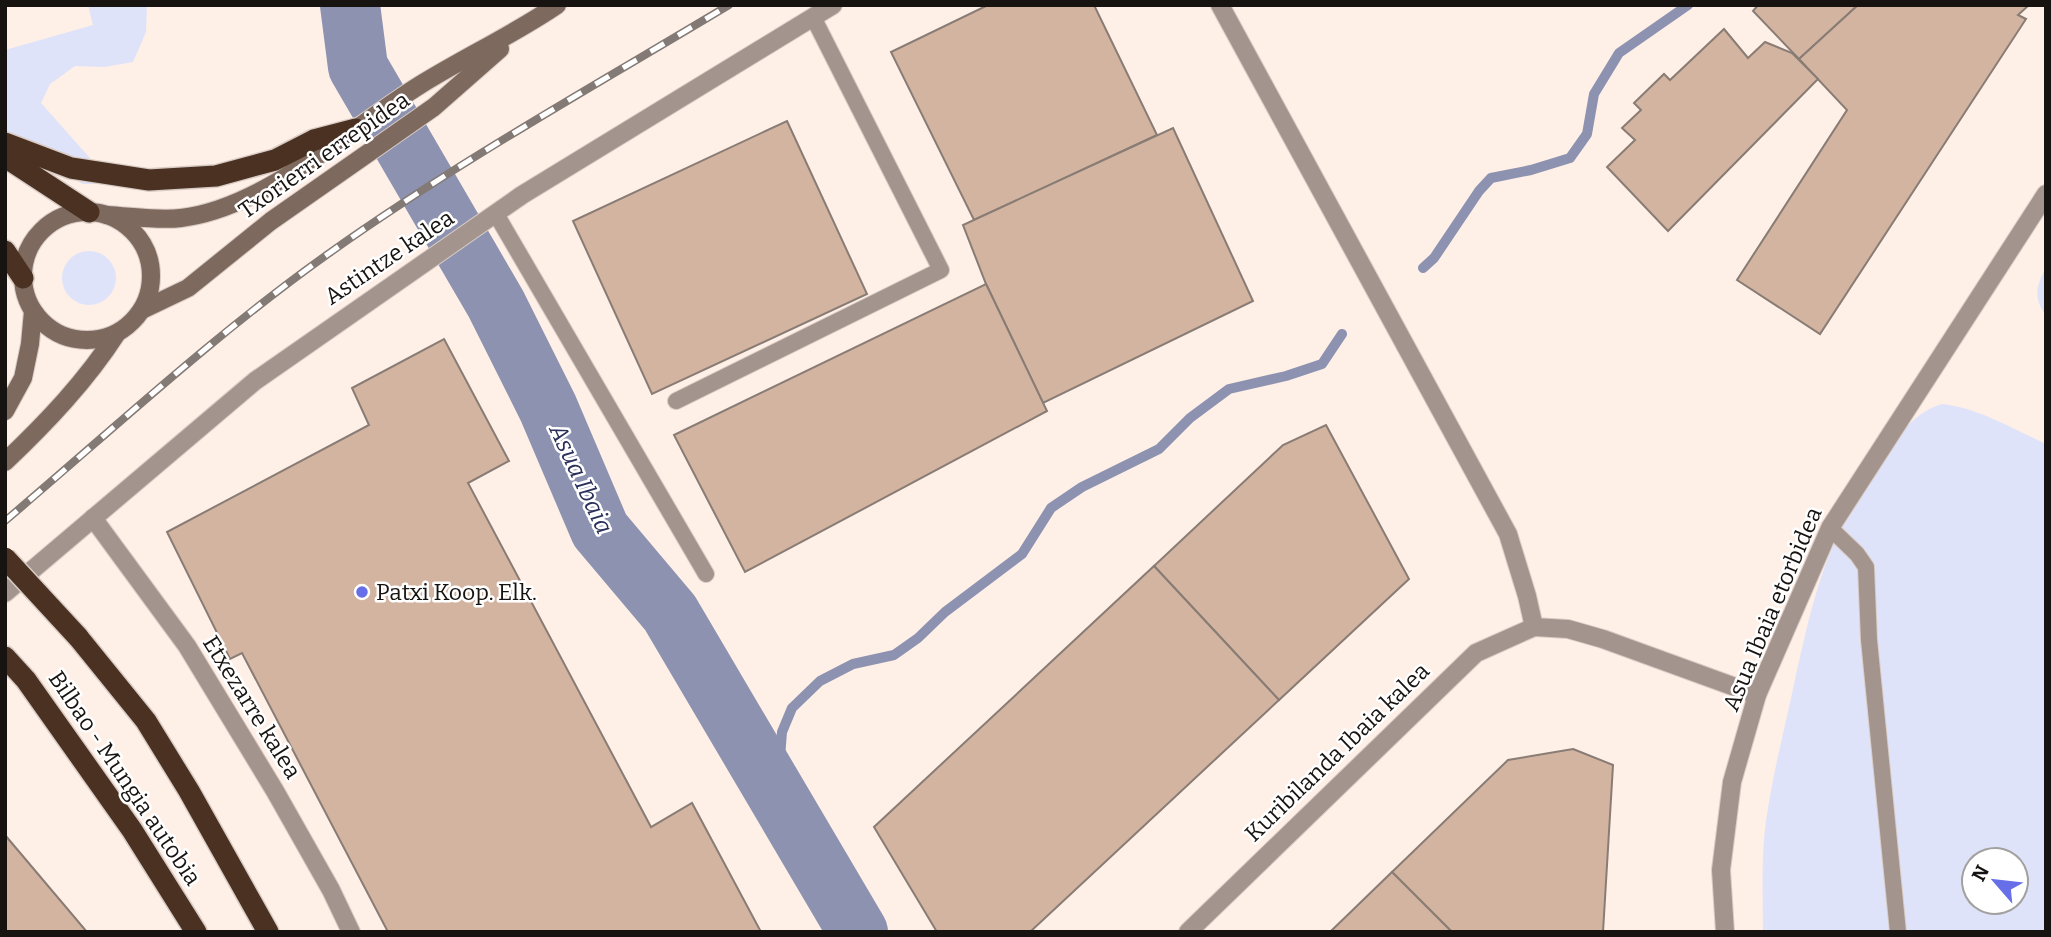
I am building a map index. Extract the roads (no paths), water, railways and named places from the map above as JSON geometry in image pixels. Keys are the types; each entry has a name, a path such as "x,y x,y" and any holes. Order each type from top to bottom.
{"highway":[{"path":"5,143 71,168 149,180 216,176 275,160 314,140 357,128"},
{"path":"5,158 98,214"},
{"path":"5,251 23,278"},
{"name":"Bilbao - Mungia autobia","path":"5,558 78,637 145,721 189,791 268,932"},
{"name":"Bilbao - Mungia autobia","path":"5,657 26,680 132,830 196,932"}],"street":[{"name":"Txorierri errepidea","path":"98,214 180,218 216,209 269,187 420,85 527,26 558,5"},
{"name":"Astintze kalea","path":"5,593 255,381 425,261 569,165 833,5"},
{"path":"1220,5 1508,534 1534,627 1568,629 1603,639 1757,695"},
{"name":"Txorierri errepidea","path":"142,310 188,288 271,220 434,107 527,26"},
{"name":"Asua Ibaia etorbidea","path":"1725,932 1721,870 1732,782 1757,695 1830,528 2046,194"},
{"path":"98,214 121,222 134,233 150,262 151,278 142,310 131,323 117,333 99,340 80,340 54,331 33,311 23,278 25,261 31,245 42,231 64,218 98,214"},
{"path":"5,411 23,378 33,311"},
{"path":"5,462 51,418 96,366 117,333"},
{"name":"Etxezarre kalea","path":"93,518 187,646 275,791 331,890 351,932"},
{"name":"Kuribilanda Ibaia kalea","path":"1188,932 1476,653 1534,627"}],"lane":[{"path":"676,401 942,270 813,17"},
{"path":"491,218 706,574"},
{"path":"1830,528 1857,554 1866,567 1871,653 1898,932"}],"waterway":[{"name":"Asua Ibaia","path":"350,5 358,67 496,304 548,408 600,530 670,613 858,932"},
{"path":"1423,268 1434,258 1479,191 1491,178 1570,158 1587,134 1594,94 1619,53 1688,5"},
{"path":"777,796 782,732 792,708 820,681 853,664 894,655 918,638 945,612 1022,554 1051,508 1082,487 1159,449 1190,418 1229,389 1286,376 1322,364 1342,334"}],"railway":[{"path":"5,521 204,350 328,254 426,188 729,5"}],"place":[{"name":"Patxi Koop. Elk.","path":"362,592"}]}
